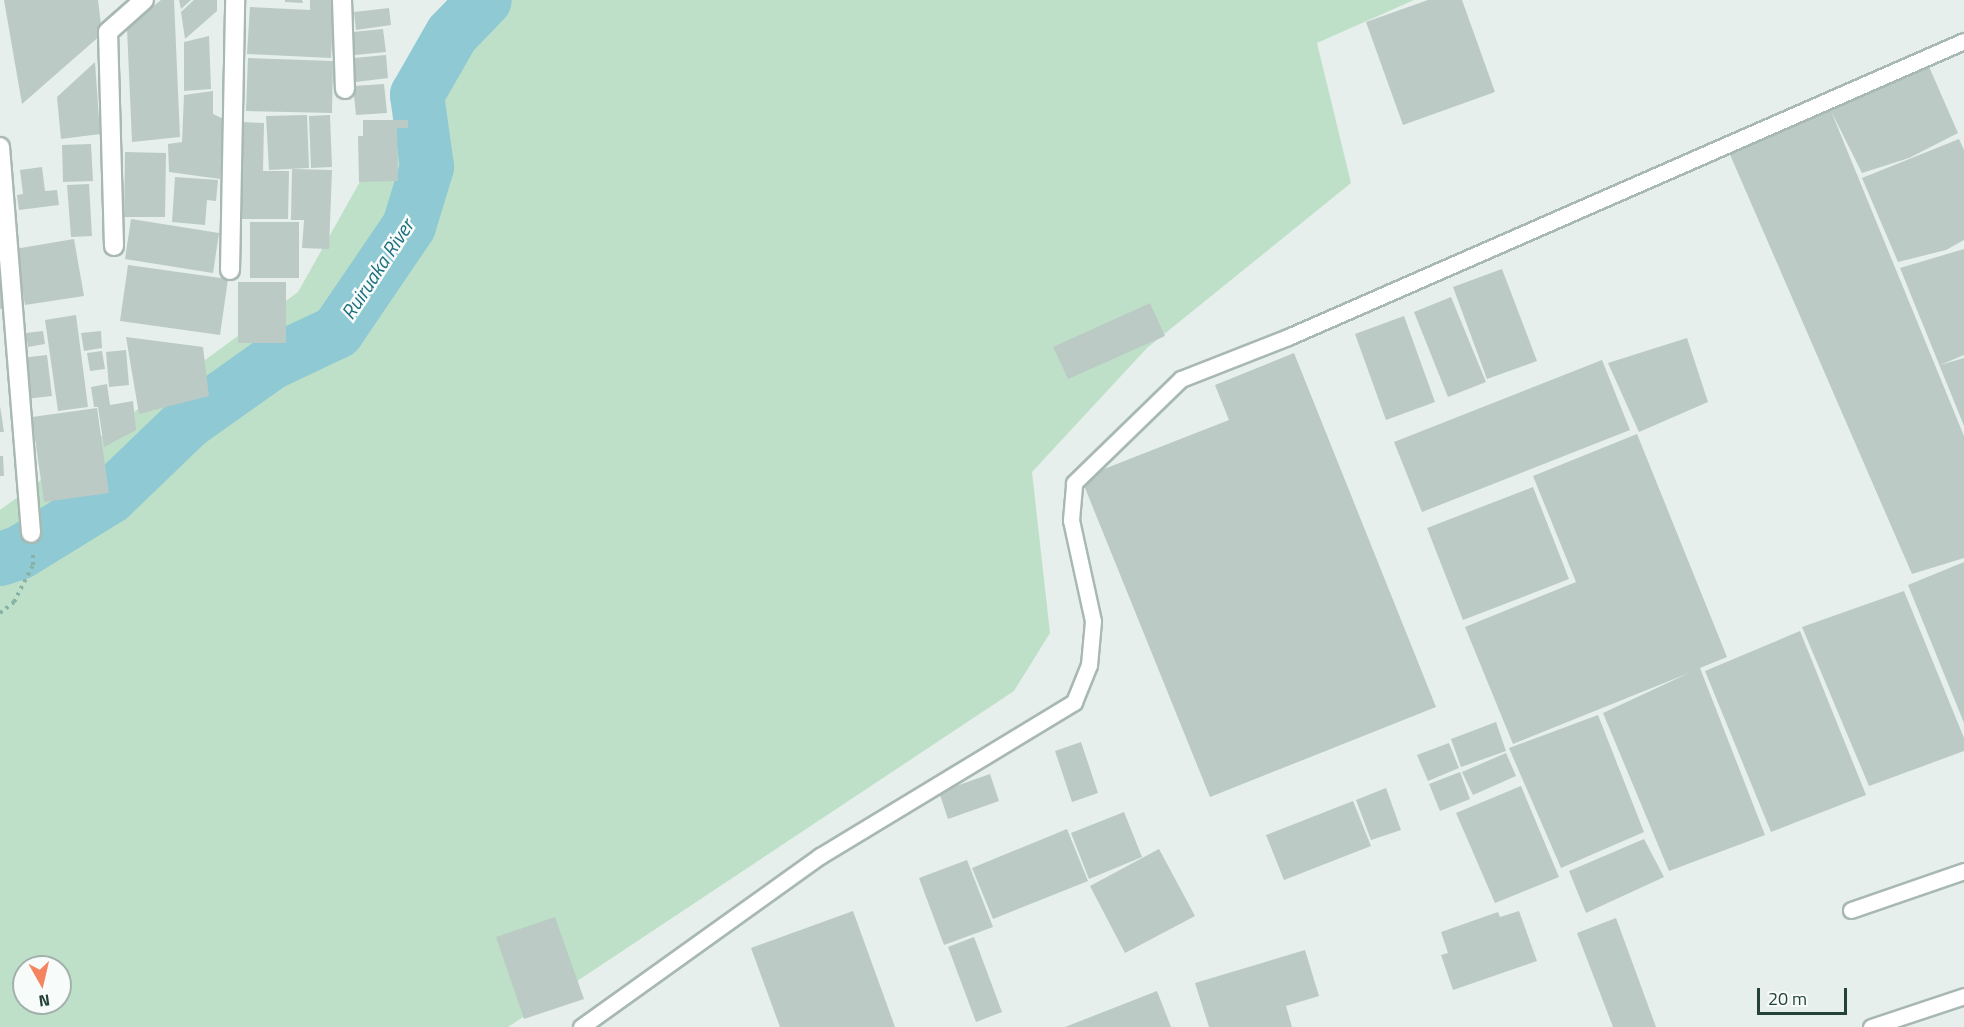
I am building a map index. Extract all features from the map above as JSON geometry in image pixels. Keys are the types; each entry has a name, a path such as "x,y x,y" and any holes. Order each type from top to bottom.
{"street":[{"path":"114,246 108,32 144,0"},
{"path":"230,270 235,0"},
{"path":"342,0 345,89"},
{"path":"0,147 31,533"}],"lane":[{"path":"581,1027 820,856 1074,702 1089,665 1093,621 1071,520 1074,483 1181,379 1288,337 1964,41"},
{"path":"1851,910 1964,871"},
{"path":"1871,1027 1964,996"}],"path":[{"path":"0,613 14,602 33,565"}],"green space":[{"path":"462,0 1414,0 1317,43 1351,183 1147,348 1032,472 1050,633 1014,691 508,1027 0,1027 0,510 298,292"}],"building":[{"path":"4,0 98,0 102,34 22,104"},
{"path":"161,0 174,0 180,137 132,142 127,28"},
{"path":"179,0 191,0 181,9"},
{"path":"194,0 217,0 217,11 185,39 181,12"},
{"path":"285,0 302,0 303,3 285,2"},
{"path":"310,0 334,0 331,58 247,54 250,7 310,10"},
{"path":"1428,0 1462,0 1495,92 1403,125 1366,22"},
{"path":"389,8 391,25 356,30 354,12"},
{"path":"383,29 386,52 355,55 353,32"},
{"path":"209,36 211,89 184,91 184,42"},
{"path":"386,55 388,78 356,82 354,58"},
{"path":"248,58 333,61 332,113 246,111"},
{"path":"95,62 100,134 61,139 57,97"},
{"path":"1927,62 1958,133 1909,158 1862,173 1831,111 1964,436 1964,558 1912,574 1728,150"},
{"path":"384,84 387,113 356,115 353,86"},
{"path":"213,91 213,114 228,121 220,179 169,172 168,144 182,142 184,95"},
{"path":"307,115 309,168 269,170 266,116"},
{"path":"330,115 332,167 311,168 309,116"},
{"path":"363,120 408,120 408,128 397,128 398,181 359,182 358,136 363,136"},
{"path":"242,122 264,123 263,171 289,171 288,219 240,219"},
{"path":"1959,139 1964,150 1964,240 1946,250 1898,262 1862,178"},
{"path":"91,144 93,181 63,182 62,145"},
{"path":"125,152 166,153 165,217 124,217"},
{"path":"42,167 45,191 57,190 59,205 19,210 17,195 23,194 20,170"},
{"path":"292,169 332,170 329,249 302,248 304,220 291,220"},
{"path":"175,177 218,180 216,201 207,200 205,225 172,222"},
{"path":"89,184 92,236 71,237 67,185"},
{"path":"131,219 219,233 213,273 125,259"},
{"path":"250,222 299,222 299,278 250,278"},
{"path":"0,237 8,308 0,309"},
{"path":"74,239 84,296 25,305 15,249"},
{"path":"1964,249 1964,355 1940,365 1964,358 1964,426 1900,268"},
{"path":"128,265 228,279 220,335 120,321"},
{"path":"1502,269 1537,361 1487,379 1453,287"},
{"path":"238,282 286,282 286,343 238,343"},
{"path":"1451,297 1486,382 1448,397 1414,312"},
{"path":"1150,303 1165,336 1068,379 1053,347"},
{"path":"76,315 88,407 58,411 45,320"},
{"path":"1404,316 1435,402 1386,420 1355,334"},
{"path":"43,331 45,344 28,347 26,333"},
{"path":"101,331 102,348 84,351 81,333"},
{"path":"126,337 203,347 209,396 139,414"},
{"path":"1687,338 1708,402 1639,432 1608,363"},
{"path":"126,350 129,385 109,387 106,352"},
{"path":"102,351 105,369 90,371 87,353"},
{"path":"1294,353 1436,707 1210,797 1081,478 1229,420 1215,385"},
{"path":"47,355 52,396 25,399 20,358"},
{"path":"1602,360 1630,430 1422,512 1394,442"},
{"path":"107,384 110,405 133,401 136,430 104,447 98,407 94,407 91,387"},
{"path":"0,406 4,432 0,432"},
{"path":"97,408 109,493 44,502 32,417"},
{"path":"1637,434 1727,657 1700,668 1765,835 1669,871 1603,713 1689,673 1513,744 1465,627 1576,582 1533,476"},
{"path":"0,456 3,456 4,476 0,476"},
{"path":"1533,487 1569,579 1463,620 1427,528"},
{"path":"1964,562 1964,723 1908,585"},
{"path":"1904,591 1964,738 1964,751 1869,786 1802,627"},
{"path":"1800,631 1866,795 1771,832 1705,671"},
{"path":"1598,715 1644,832 1561,868 1509,748"},
{"path":"1496,722 1506,751 1461,767 1451,739"},
{"path":"1081,742 1098,793 1072,802 1055,751"},
{"path":"1449,743 1459,768 1428,781 1417,755"},
{"path":"1506,753 1516,776 1473,795 1462,772"},
{"path":"1460,772 1470,799 1440,811 1429,784"},
{"path":"990,774 999,801 948,819 939,792"},
{"path":"1521,786 1559,877 1495,903 1456,813"},
{"path":"1386,788 1401,830 1371,840 1356,800"},
{"path":"1353,801 1371,846 1284,880 1266,835"},
{"path":"1124,812 1142,857 1089,879 1071,833"},
{"path":"1067,829 1088,881 993,919 972,868"},
{"path":"1644,839 1664,877 1586,913 1569,871"},
{"path":"1159,849 1195,916 1125,953 1090,886"},
{"path":"967,860 993,927 944,945 919,878"},
{"path":"853,911 895,1027 780,1027 751,948"},
{"path":"1519,911 1537,961 1453,990 1441,955 1448,953 1441,932 1498,912 1500,917"},
{"path":"555,917 584,999 524,1019 496,937"},
{"path":"1616,918 1656,1027 1613,1027 1577,933"},
{"path":"974,937 1002,1012 976,1022 948,947"},
{"path":"1305,950 1319,996 1286,1006 1292,1027 1209,1027 1195,983"},
{"path":"1157,991 1171,1027 1065,1027"}],"waterway":[{"name":"Ruiruaka River","path":"0,559 19,553 110,497 188,422 271,363 337,332 409,226 427,167 417,95 452,34 485,0"}]}
